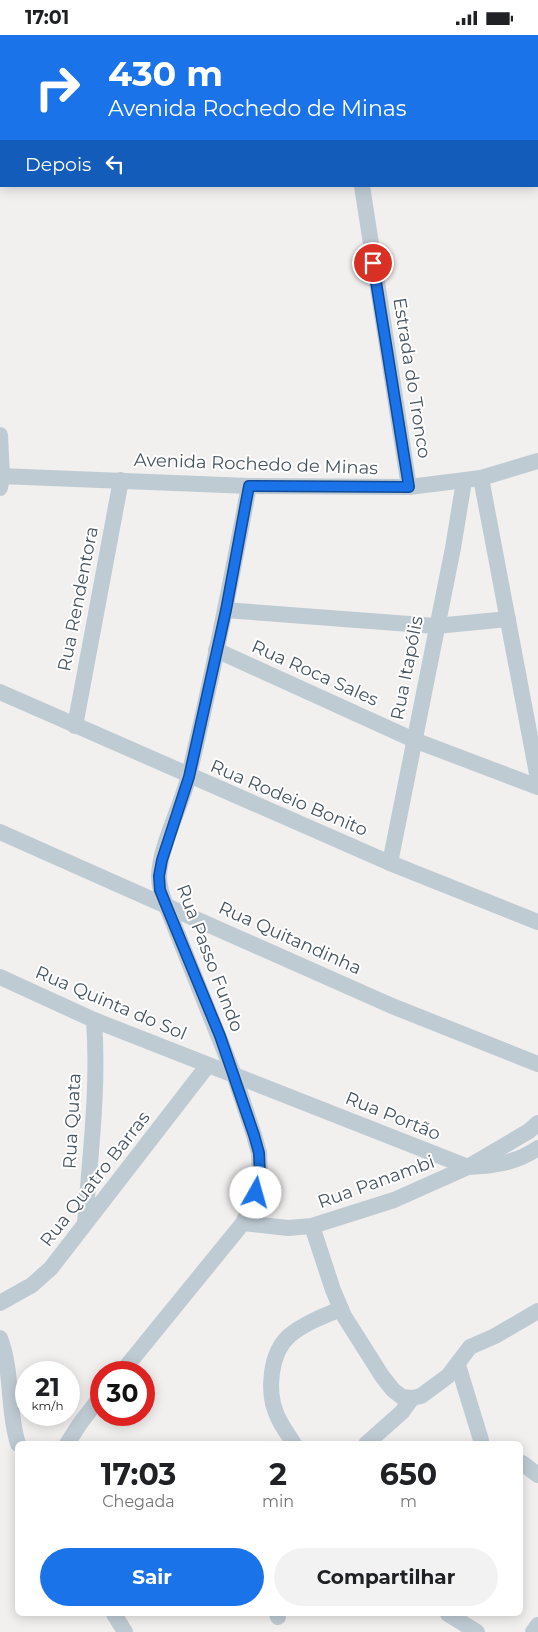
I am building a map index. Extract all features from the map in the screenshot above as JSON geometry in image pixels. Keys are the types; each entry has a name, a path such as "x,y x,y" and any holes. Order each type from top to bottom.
{"street":[{"name":"Estrada do Tronco","path":"362,187 409,487"},
{"path":"0,435 1,480"},
{"name":"Avenida Rochedo de Minas","path":"1,480 121,480 249,486 409,487 481,478 538,461"},
{"path":"481,478 538,779"},
{"name":"Rua Rendentora","path":"75,725 121,480"},
{"name":"Rua Itapólis","path":"390,863 436,626 453,549 464,481"},
{"name":"Rua Passo Fundo","path":"131,1361 243,1223 256,1193 260,1176 259,1153 234,1075 160,890 159,876 162,860 189,777 226,610 249,486"},
{"path":"226,610 436,626 508,619"},
{"name":"Rua Roca Sales","path":"216,650 414,739 538,787"},
{"name":"Rua Rodeio Bonito","path":"0,692 189,777 390,863 538,922"},
{"name":"Rua Quitandinha","path":"0,832 392,1006 538,1064"},
{"name":"Rua Quinta do Sol","path":"0,977 94,1020 234,1075"},
{"name":"Rua Quata","path":"85,1223 93,1126 96,1048 94,1020"},
{"name":"Rua Quatro Barras","path":"0,1303 32,1285 51,1267 208,1065"},
{"name":"Rua Portão","path":"234,1075 468,1167 498,1165 523,1158 538,1148"},
{"name":"Rua Panambi","path":"243,1223 279,1227 312,1226 394,1200 468,1167 529,1131 538,1123"},
{"path":"312,1226 341,1309 365,1351 393,1390 402,1397 412,1399 421,1396 433,1388 458,1365 470,1347 495,1336 538,1311"},
{"path":"292,1441 276,1413 272,1386 275,1358 288,1337 316,1319 341,1309"},
{"path":"0,1338 9,1373 11,1408 17,1441"},
{"path":"458,1365 481,1440"},
{"path":"376,1440 412,1399"},
{"path":"69,1441 90,1410"},
{"path":"523,1464 538,1475"},
{"path":"115,1616 125,1632"},
{"path":"451,1616 477,1632"},
{"path":"533,1632 538,1625"}],"route":[{"path":"256,1193 260,1176 259,1153 254,1135 220,1036 160,890 159,876 162,860 189,777 226,610 249,486 409,487 373,263"}]}
